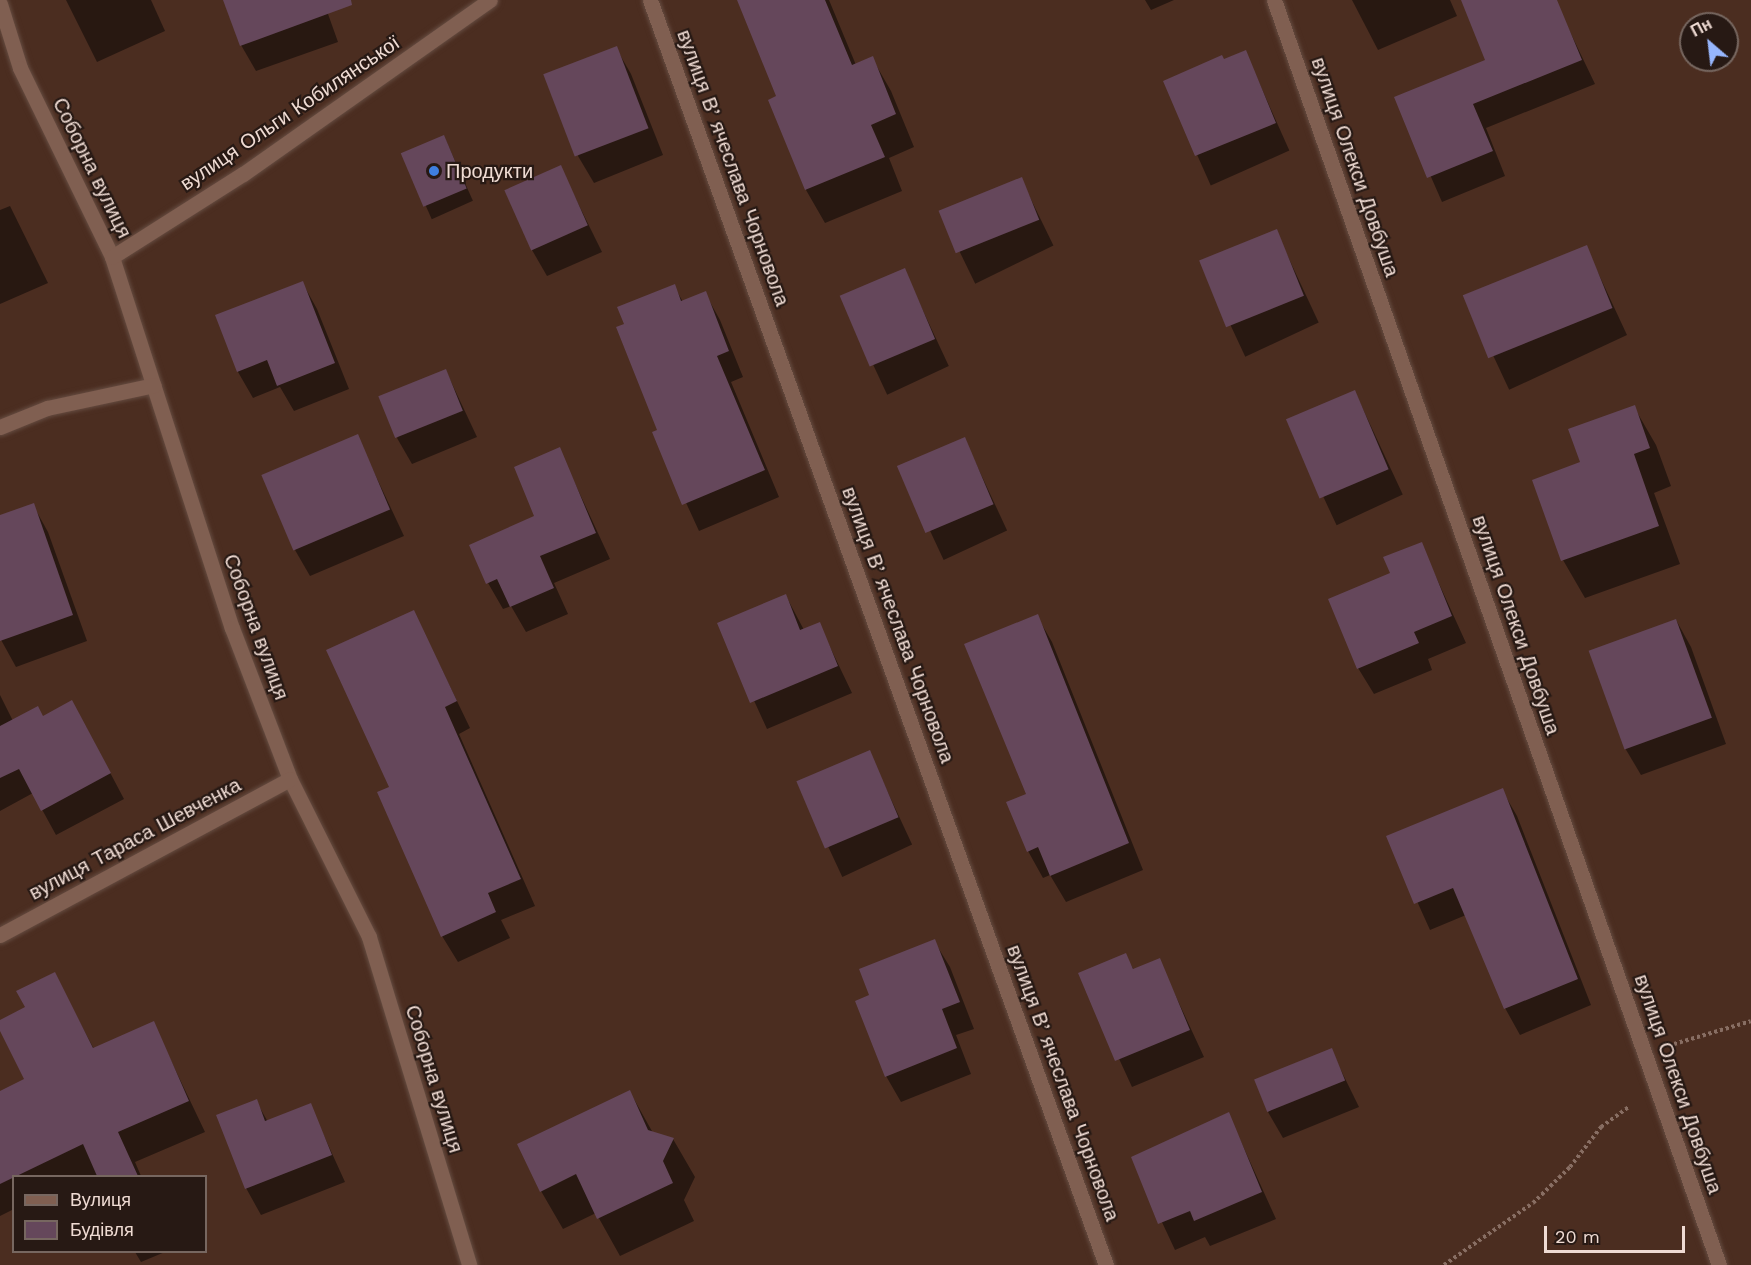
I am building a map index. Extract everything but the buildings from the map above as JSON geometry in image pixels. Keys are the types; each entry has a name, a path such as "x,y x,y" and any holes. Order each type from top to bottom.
{"street":[{"name":"вулиця Ольги Кобилянської","path":"112,257 243,174 490,0"},
{"name":"вулиця Вʼячеслава Чорновола","path":"650,0 1106,1265"},
{"name":"вулиця Олекси Довбуша","path":"1274,0 1719,1265"},
{"name":"Соборна вулиця","path":"0,4 20,68 112,257 232,628 290,779 369,937 469,1265"},
{"path":"0,427 47,408 154,386"},
{"name":"вулиця Тараса Шевченка","path":"0,935 290,779"}],"path":[{"path":"1645,1053 1751,1021"},
{"path":"1444,1265 1533,1203 1570,1167 1601,1127 1657,1087"}],"place":[{"name":"Продукти","path":"434,171"}]}
